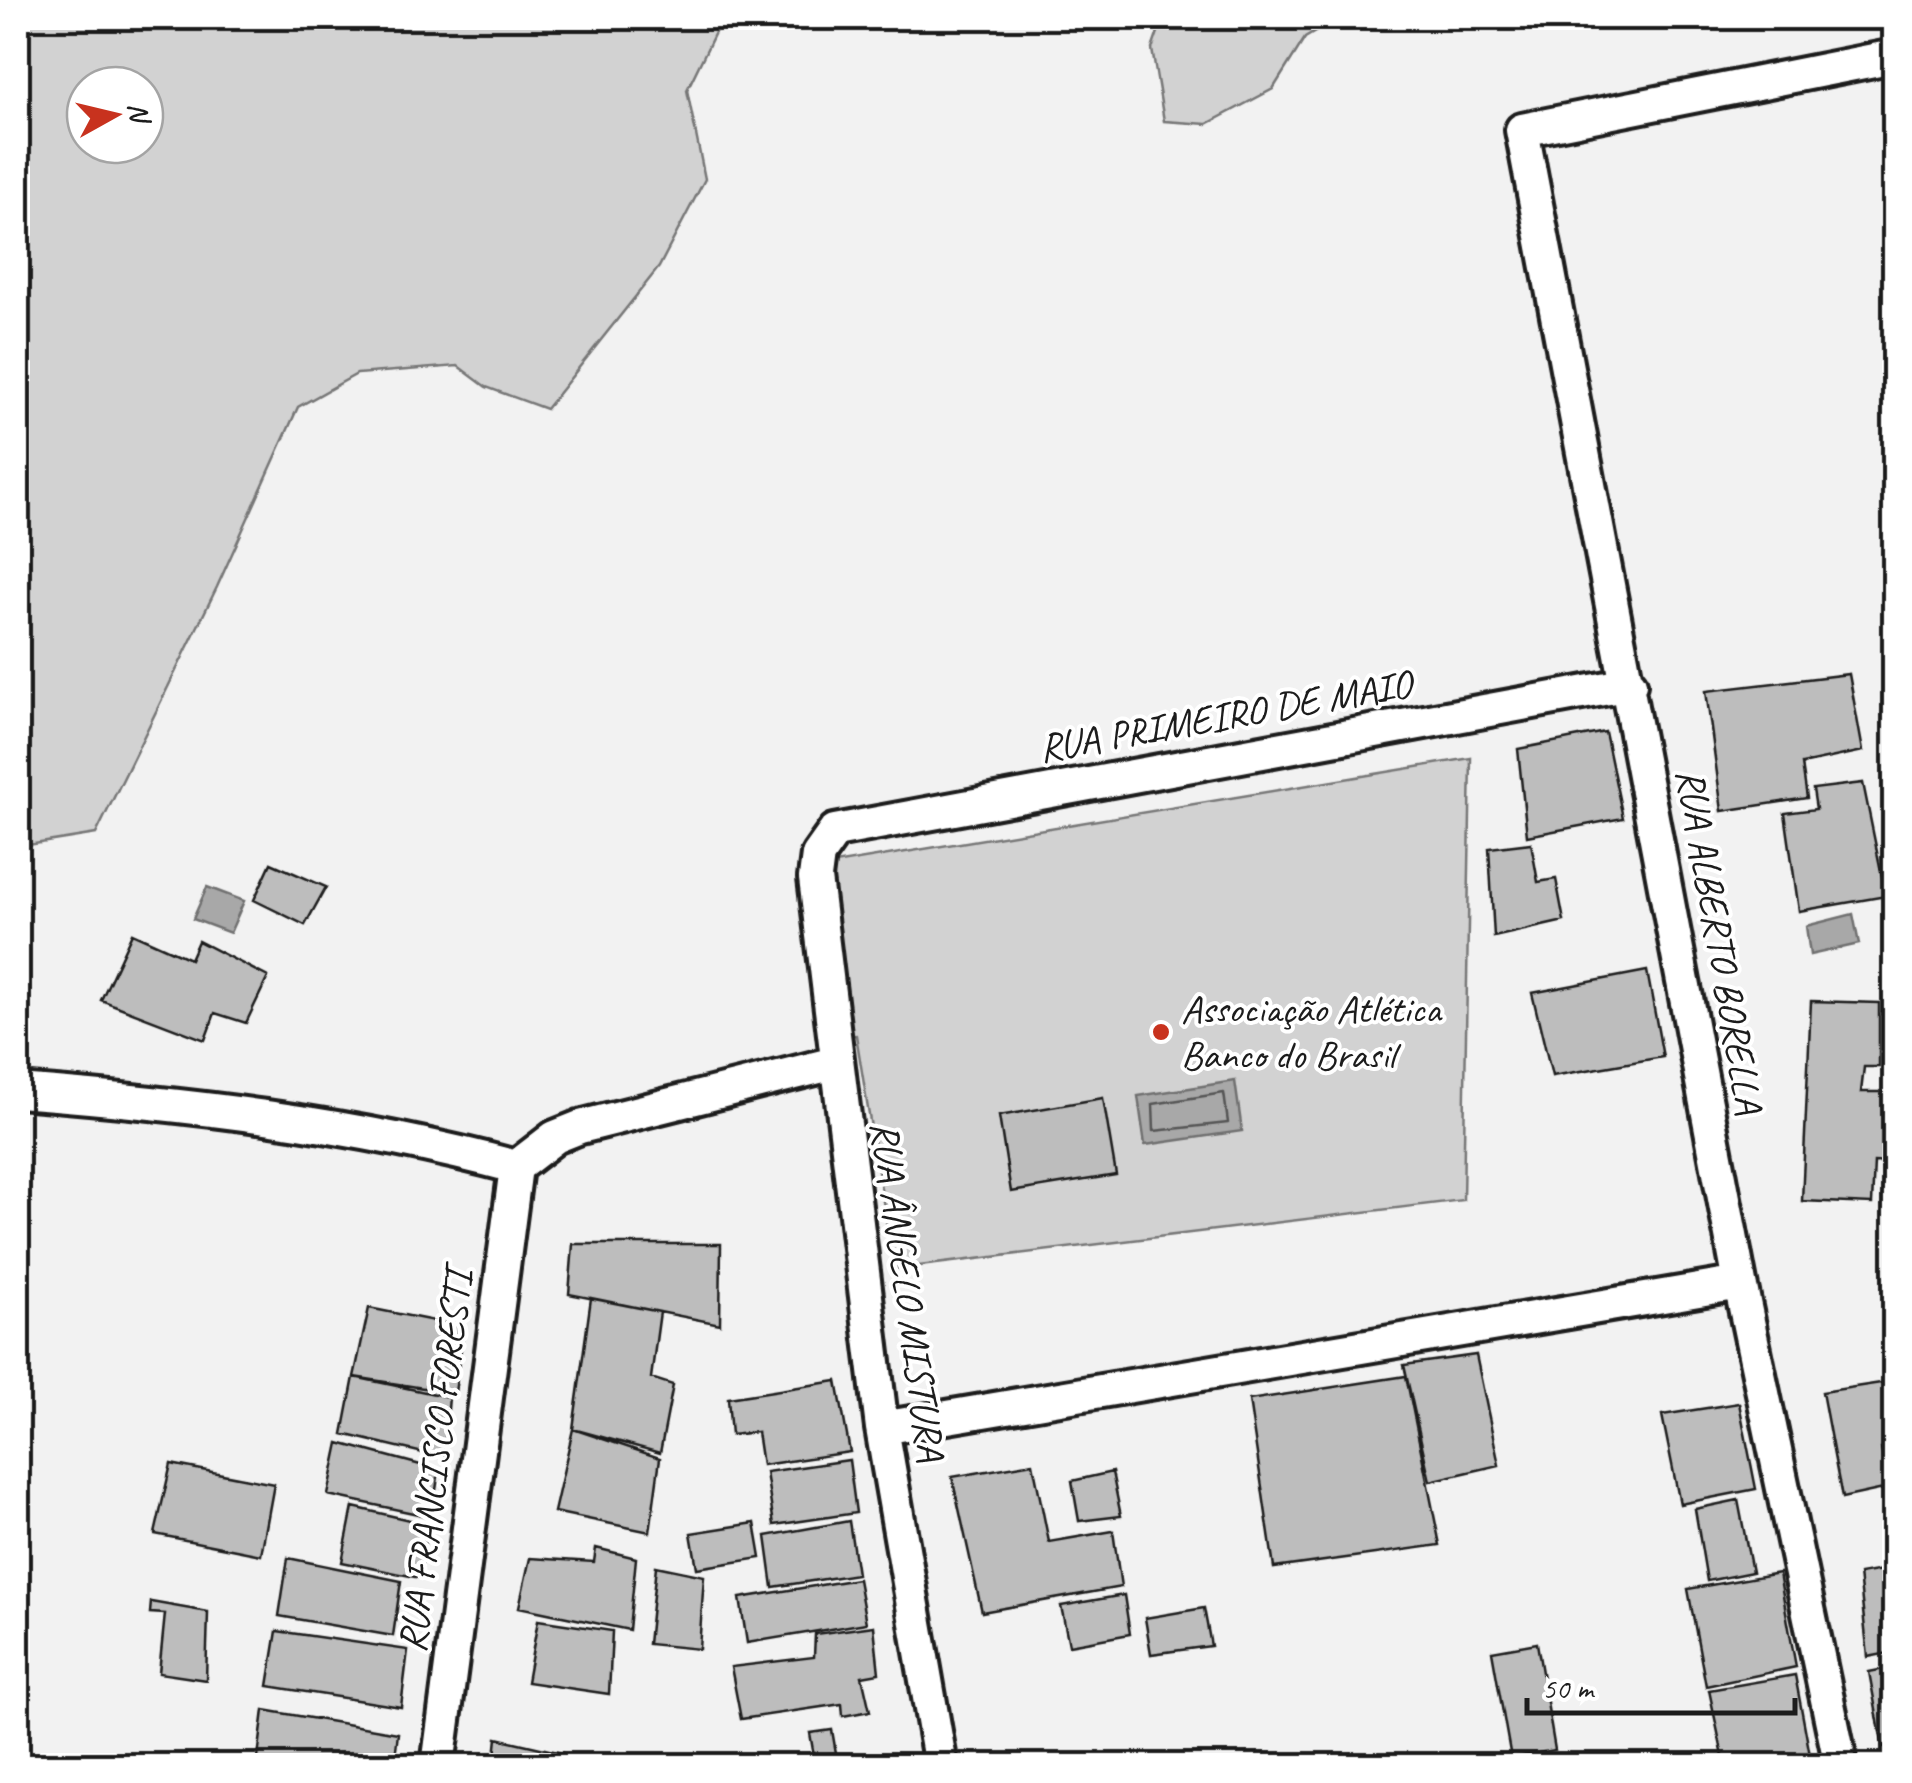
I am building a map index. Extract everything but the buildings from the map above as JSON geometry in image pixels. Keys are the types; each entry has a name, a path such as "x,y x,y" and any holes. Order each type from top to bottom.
{"street":[{"name":"RUA ALBERTO BORELLA","path":"1841,1766 1740,1283 1630,684 1522,130 1894,56"},
{"name":"RUA PRIMEIRO DE MAIO","path":"835,831 1630,684"},
{"name":"RUA ÂNGELO MISTURA","path":"835,831 818,855 815,878 835,1063 882,1428 941,1766"},
{"path":"18,1091 191,1104 445,1148 516,1167 556,1137 580,1126 835,1063"},
{"name":"RUA FRANCISCO FORESTI","path":"438,1766 516,1167"},
{"path":"882,1428 1740,1283"}],"shaded area":[{"path":"18,18 722,18 687,90 705,179 659,267 546,409 486,387 458,366 357,374 298,407 217,587 96,834 18,844"},
{"path":"1163,18 1339,18 1305,38 1273,89 1207,124 1164,121 1152,49"},
{"name":"Associação Atlética Banco do Brasil","path":"1471,758 1463,1200 894,1269 856,1035 846,1036 828,865"}],"water":[{"path":"207,887 244,901 230,933 193,919"},
{"path":"1853,914 1859,944 1810,955 1806,926"},
{"path":"1235,1081 1242,1131 1145,1145 1138,1096"}],"place":[{"name":"Associação Atlética Banco do Brasil","path":"1161,1032"}]}
